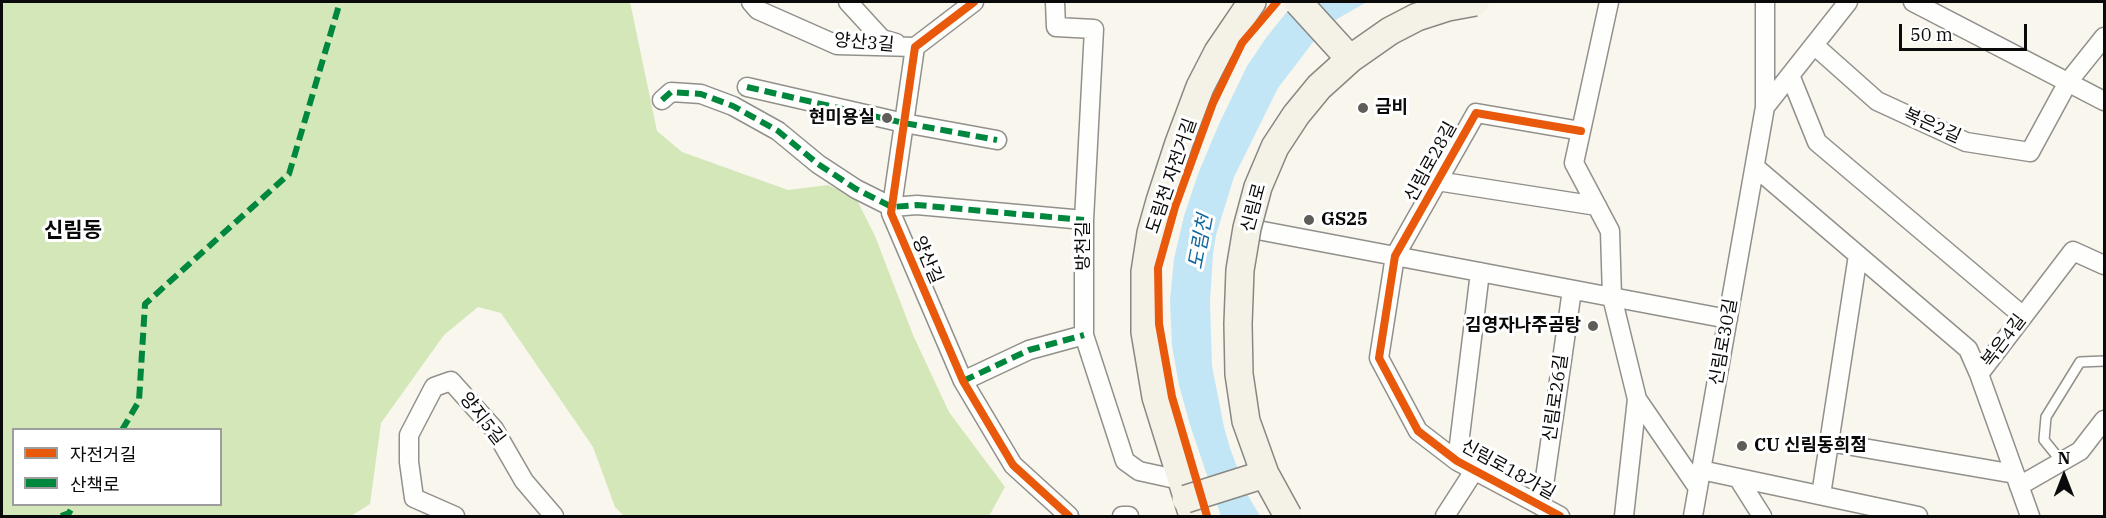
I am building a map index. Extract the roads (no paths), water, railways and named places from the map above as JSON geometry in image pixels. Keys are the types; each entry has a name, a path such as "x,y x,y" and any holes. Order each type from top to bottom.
{"main road":[{"path":"1252,2 1218,52 1200,87 1160,201 1151,233 1145,272 1144,332 1156,397 1185,503 1264,474"},
{"path":"1298,2 1350,59"},
{"name":"신림로","path":"1288,516 1264,474 1246,421 1239,374 1240,281 1247,228 1257,187 1275,147 1296,115 1319,87 1350,59 1417,17 1448,6 1475,2"}],"street":[{"name":"양산3길","path":"751,2 758,10 837,45 915,47"},
{"path":"848,2 882,39 915,47 974,2"},
{"name":"방천길","path":"1055,2 1056,27 1094,30 1084,220 1084,335 1125,461 1185,503"},
{"path":"1609,2 1574,163 1610,231 1612,297 1637,399 1698,506"},
{"name":"신림로30길","path":"1698,506 1701,470 1765,107 1765,2"},
{"path":"1765,107 1848,2"},
{"path":"1913,2 2104,101"},
{"name":"복은2길","path":"1814,45 1877,102 1966,142 2030,152 2068,82 2104,37"},
{"name":"양산길","path":"915,47 891,213 963,381 1013,465 1069,516"},
{"path":"1790,75 1817,142 2023,316"},
{"path":"747,87 904,123 997,140"},
{"path":"662,100 672,92 701,94 733,106 778,131 818,164 856,189 892,207 917,205 1084,220"},
{"name":"신림로28길","path":"1395,256 1476,112 1581,131"},
{"path":"1755,167 1968,350 1979,374"},
{"name":"신림로28길","path":"1437,181 1597,206"},
{"path":"1247,228 1728,319"},
{"name":"복은4길","path":"2030,516 1979,374 2073,250 2104,265"},
{"path":"1821,495 1858,255"},
{"name":"신림로18가길","path":"1395,256 1379,358 1418,430 1456,461 1560,516"},
{"path":"1456,461 1480,272"},
{"name":"신림로26길","path":"1541,506 1572,290"},
{"path":"963,381 1029,350 1084,335"},
{"name":"양지5길","path":"414,498 409,462 409,435 434,387 451,381 494,429 524,481 554,516"},
{"path":"1623,516 1637,399"},
{"path":"1829,442 2017,480 2080,451 2104,420"},
{"path":"1701,470 1908,515"},
{"path":"1445,516 1474,471"},
{"path":"1738,478 1762,516"},
{"path":"414,498 416,516"},
{"path":"414,498 455,516"},
{"path":"1122,516 1129,516"}],"lane":[{"path":"2061,461 2044,440 2046,417 2080,362 2104,361"}],"water":[{"name":"도림천","path":"1299,2 1367,2 1337,19 1317,37 1278,88 1234,177 1216,235 1210,301 1212,366 1230,448 1247,494 1260,516 1221,516 1179,385 1172,346 1170,301 1174,259 1184,216 1198,174 1247,66 1285,14"}],"place":[{"name":"금비","path":"1363,108"},
{"name":"현미용실","path":"887,118"},
{"name":"GS25","path":"1309,220"},
{"name":"김영자나주곰탕","path":"1593,326"},
{"name":"CU 신림동희점","path":"1742,446"}],"district":[{"name":"신림동","path":"73,231"}]}
